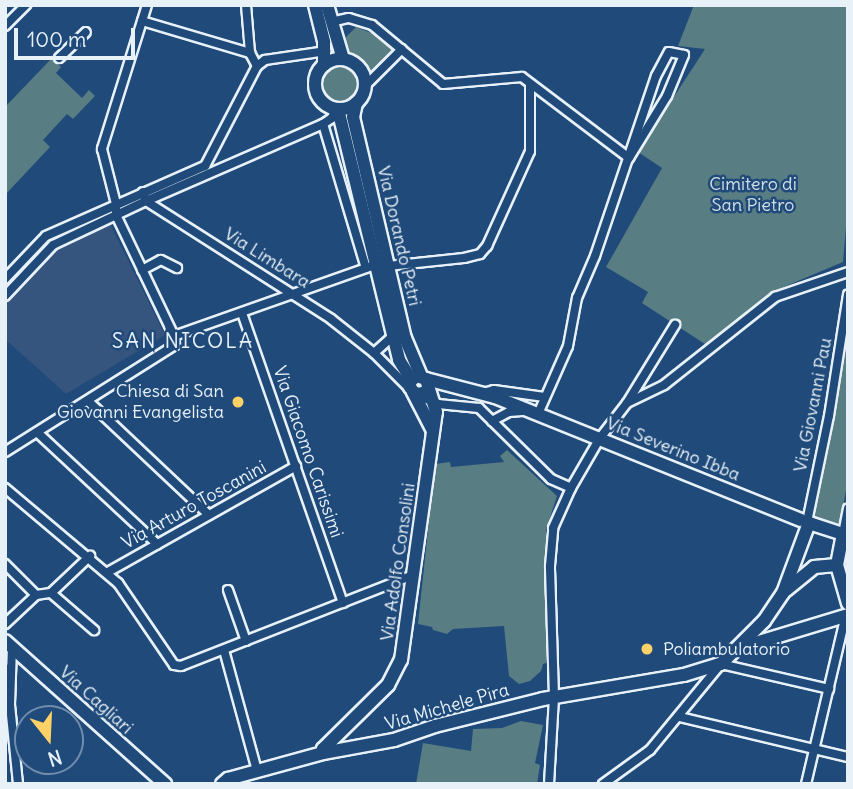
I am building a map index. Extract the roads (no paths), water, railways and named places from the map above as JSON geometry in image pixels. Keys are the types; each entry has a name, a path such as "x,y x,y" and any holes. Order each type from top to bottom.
{"street":[{"path":"5,26 26,5"},
{"path":"5,452 175,345 174,336 116,215 116,204 102,149 147,5"},
{"path":"246,5 250,53 257,66"},
{"path":"316,5 326,51 324,65"},
{"path":"327,5 343,59"},
{"path":"5,11 13,18"},
{"path":"331,22 349,18 362,20 382,30 443,84 522,77 629,158"},
{"path":"142,22 250,53"},
{"path":"59,58 86,32"},
{"path":"365,86 357,65 343,59 324,65 318,71 315,87 323,102 337,108 356,103 365,86 402,49"},
{"path":"209,168 257,66 265,60 326,51"},
{"path":"492,421 509,412 535,412 545,397 568,346 577,298 656,76 669,52 684,55 667,96 629,158"},
{"path":"174,336 377,266 464,258 480,254 487,246 530,152 530,84"},
{"name":"Via Dorando Petri","path":"356,103 353,117 377,266"},
{"path":"5,296 53,246 116,215 144,197 209,168 323,124 332,118 337,108"},
{"name":"Via Dorando Petri","path":"337,108 402,369 417,385"},
{"name":"Via Dorando Petri","path":"323,124 405,338 417,385"},
{"path":"19,281 8,276 46,236 116,204 144,197"},
{"name":"Via Limbara","path":"144,197 295,294 374,353 396,373 417,385"},
{"path":"142,270 161,260 177,268"},
{"path":"627,403 664,385 775,297 848,272"},
{"name":"Via Giovanni Pau","path":"805,522 839,364 848,294"},
{"name":"Via Giacomo Carissimi","path":"242,313 344,603"},
{"path":"550,784 554,696 551,545 553,528 571,488 600,439 627,403 675,325"},
{"path":"374,353 394,335"},
{"path":"417,385 432,429"},
{"name":"Via Severino Ibba","path":"417,385 482,393 805,522 843,534"},
{"name":"Via Adolfo Consolini","path":"323,753 323,749 376,697 395,674 403,652 436,412 434,403 417,385"},
{"path":"482,393 494,390 545,397"},
{"path":"88,401 209,515"},
{"path":"434,403 479,408 551,479 571,488"},
{"path":"38,433 157,544"},
{"name":"Via Arturo Toscanini","path":"108,572 296,466"},
{"path":"5,488 108,572 174,665 181,666 224,650 413,575"},
{"path":"806,784 847,611 837,565 848,508"},
{"path":"783,593 805,522"},
{"path":"5,624 36,595 51,593 90,556"},
{"path":"5,564 36,595"},
{"path":"603,784 650,751 722,664 764,621 783,593 814,567 837,565"},
{"path":"228,590 246,641"},
{"path":"51,593 94,630"},
{"path":"736,649 775,636 813,628 847,611"},
{"path":"764,621 764,633 775,636"},
{"path":"8,646 8,702 18,784"},
{"name":"Via Cagliari","path":"8,646 165,784"},
{"path":"224,650 257,771"},
{"path":"722,664 829,689"},
{"name":"Via Michele Pira","path":"684,675 722,664"},
{"path":"5,668 5,684"},
{"name":"Via Michele Pira","path":"222,784 228,779 323,753 394,740 435,726 554,696 684,675 701,674 708,681"},
{"path":"680,717 848,757"}],"place":[{"name":"Chiesa di San Giovanni Evangelista","path":"238,402"},
{"name":"Poliambulatorio","path":"647,649"}],"district":[{"name":"SAN NICOLA","path":"183,341"}],"park label":[{"name":"Cimitero di San Pietro","path":"753,195"}]}
